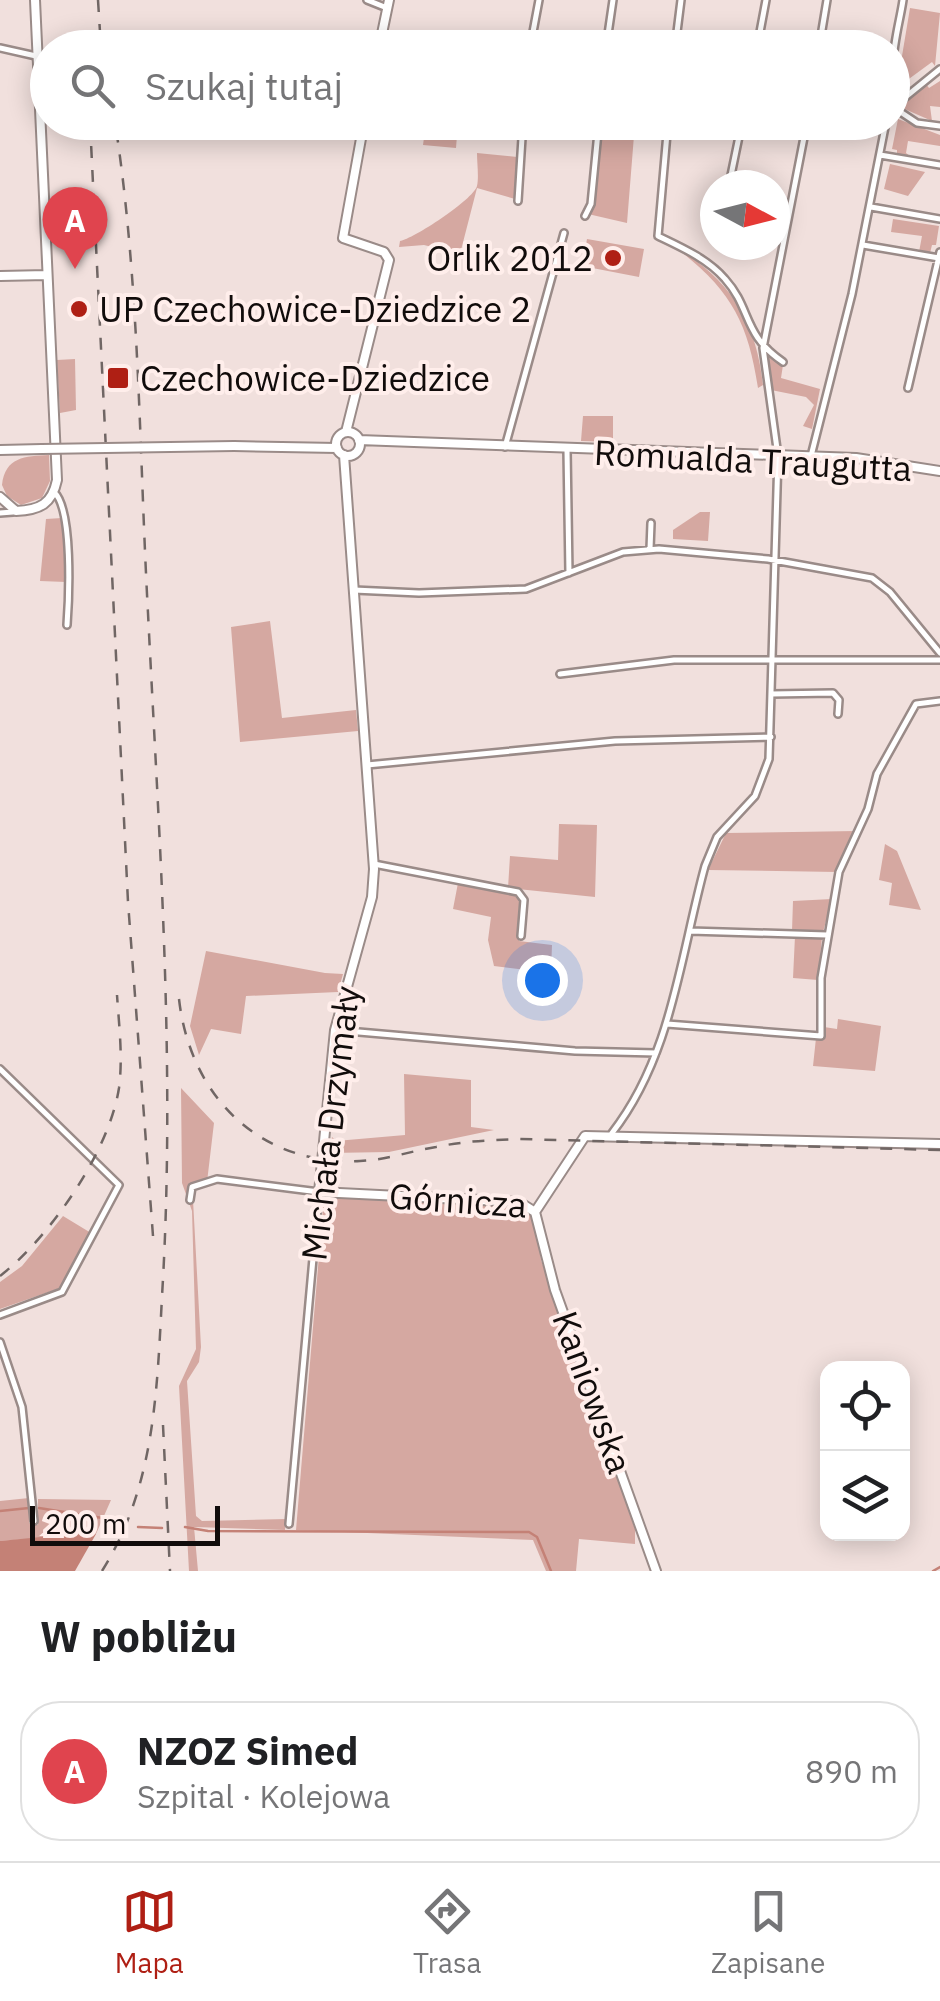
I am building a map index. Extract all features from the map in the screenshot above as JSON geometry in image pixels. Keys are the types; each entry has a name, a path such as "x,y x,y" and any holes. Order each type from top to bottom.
{"street":[{"path":"35,0 36,30"},
{"path":"367,0 388,4 382,30"},
{"path":"533,30 539,0"},
{"path":"609,30 613,0"},
{"path":"677,30 681,0"},
{"path":"760,30 766,0"},
{"path":"822,30 827,0"},
{"path":"899,30 903,0"},
{"path":"0,48 30,55"},
{"path":"910,93 940,69"},
{"path":"910,118 940,126"},
{"path":"40,140 54,492 62,501 67,548 68,625"},
{"name":"Michała Drzymały","path":"290,1524 335,1030 372,897 374,864 354,590 348,444 389,260 384,252 343,238 361,140"},
{"path":"518,201 522,140"},
{"path":"586,216 591,204 597,140"},
{"path":"666,140 658,236 689,251 727,281 763,348 783,362"},
{"path":"732,170 738,140"},
{"path":"612,1133 642,1092 656,1053 705,866 717,837 755,796 770,759 778,456 763,348 803,140"},
{"path":"811,457 863,245 883,140"},
{"path":"880,155 940,165"},
{"path":"871,207 940,219"},
{"path":"505,448 564,233"},
{"path":"863,245 939,255 908,388"},
{"path":"0,276 47,275"},
{"name":"Romualda Traugutta","path":"0,452 376,444 811,457 892,462 940,471"},
{"name":"Romualda Traugutta","path":"567,450 569,572"},
{"path":"0,513 39,508 54,492"},
{"path":"0,497 16,511"},
{"path":"650,549 651,523"},
{"path":"354,590 419,593 526,589 622,552 698,550 872,578 890,592 940,656"},
{"path":"560,674 674,660 940,656"},
{"path":"771,694 833,693 839,700 838,714"},
{"path":"666,1024 820,1036 826,935 838,872 885,758 916,704 940,701"},
{"path":"367,765 615,740 771,738"},
{"path":"374,864 518,892 524,900 521,936"},
{"path":"689,931 826,935"},
{"path":"335,1030 543,1048 656,1053"},
{"path":"0,1069 116,1178 116,1198 62,1292 0,1315"},
{"name":"Górnicza","path":"190,1200 192,1186 217,1179 319,1192 508,1202 535,1212 575,1145 585,1136 612,1133 940,1144"},
{"name":"Kaniowska","path":"535,1212 555,1290 656,1571"},
{"path":"0,1342 22,1407 34,1522"}],"shaded area":[{"path":"910,8 940,13 935,66 932,62 910,78 910,30 906,30"},
{"path":"940,81 940,107 930,106 932,121 910,111 910,98 926,84 929,88"},
{"path":"910,124 940,135 940,146 908,141 906,153 911,157 897,155 897,150 892,149 894,140 910,140"},
{"path":"424,140 457,140 456,148 423,145"},
{"path":"600,140 634,140 627,223 588,214 594,205"},
{"path":"477,153 517,157 515,199 477,188 460,254 424,245 399,247 400,241 442,218 473,192 478,182"},
{"path":"890,164 925,172 908,196 884,189"},
{"path":"893,219 939,226 936,245 932,245 930,253 919,252 922,236 891,232"},
{"name":"Orlik 2012","path":"587,239 644,249 639,277 582,266"},
{"path":"675,247 711,273 737,304 754,341 763,385 758,388 749,344 723,292"},
{"path":"766,357 783,365 781,378 820,389 812,429 803,426 814,405 806,397 771,390"},
{"path":"75,359 76,410 60,413 57,360"},
{"path":"583,416 613,416 613,442 581,441"},
{"path":"49,455 50,481 42,498 21,505 7,496 2,485 12,463"},
{"path":"700,512 710,512 708,541 673,539 673,530"},
{"path":"62,518 66,582 40,581 46,519"},
{"path":"270,621 282,718 356,710 358,731 240,742 231,627"},
{"path":"559,824 597,825 595,897 508,888 510,856 558,860"},
{"path":"856,831 837,872 708,870 726,833"},
{"path":"885,844 897,851 921,910 889,905 892,883 879,880"},
{"path":"458,883 520,896 519,941 552,945 551,973 494,966 488,940 491,917 453,909"},
{"path":"832,899 823,932 792,931 793,901"},
{"path":"795,936 822,937 818,980 793,978"},
{"path":"206,951 343,974 338,992 246,996 241,1034 211,1029 199,1055 190,1026"},
{"path":"838,1019 881,1026 875,1071 813,1066 816,1038 823,1039 824,1027 837,1029"},
{"path":"404,1074 471,1080 471,1127 494,1130 389,1152 329,1153 332,1137 336,1141 405,1135"},
{"path":"181,1088 214,1123 207,1182 194,1189 193,1200 201,1347 199,1362 187,1381 196,1516 202,1521 286,1519 285,1530 194,1527 198,1571 189,1571 179,1386 196,1349 192,1211 182,1183"},
{"path":"324,1196 497,1205 535,1214 541,1260 635,1529 635,1544 579,1539 576,1571 546,1571 533,1540 296,1530"},
{"path":"63,1216 91,1233 60,1288 0,1309 0,1282 22,1266"},
{"path":"29,1498 29,1523 38,1525 38,1499 111,1500 96,1534 0,1541 0,1501"},
{"path":"96,1534 75,1571 0,1571 0,1541"}],"waterway":[{"path":"0,1511 29,1508"},
{"path":"39,1508 109,1519"},
{"path":"138,1527 162,1528"},
{"path":"185,1527 208,1531 529,1532 537,1537 551,1571"},
{"path":"933,1571 940,1567"}],"railway":[{"path":"98,0 100,30"},
{"path":"91,140 128,902 153,1236"},
{"path":"102,1571 134,1502 151,1430 163,1279 167,1112 164,946 138,367 117,140"},
{"path":"0,1276 57,1216 103,1139 119,1088 117,995"},
{"path":"179,999 198,1066 214,1094 235,1118 290,1151 323,1159 370,1160 457,1143 520,1139 940,1150"},
{"path":"163,1425 170,1571"}],"place":[{"name":"Orlik 2012","path":"613,258"},
{"name":"NZOZ Simed","path":"75,269"},
{"name":"UP Czechowice-Dziedzice 2","path":"79,309"},
{"name":"Czechowice-Dziedzice","path":"118,378"}]}
